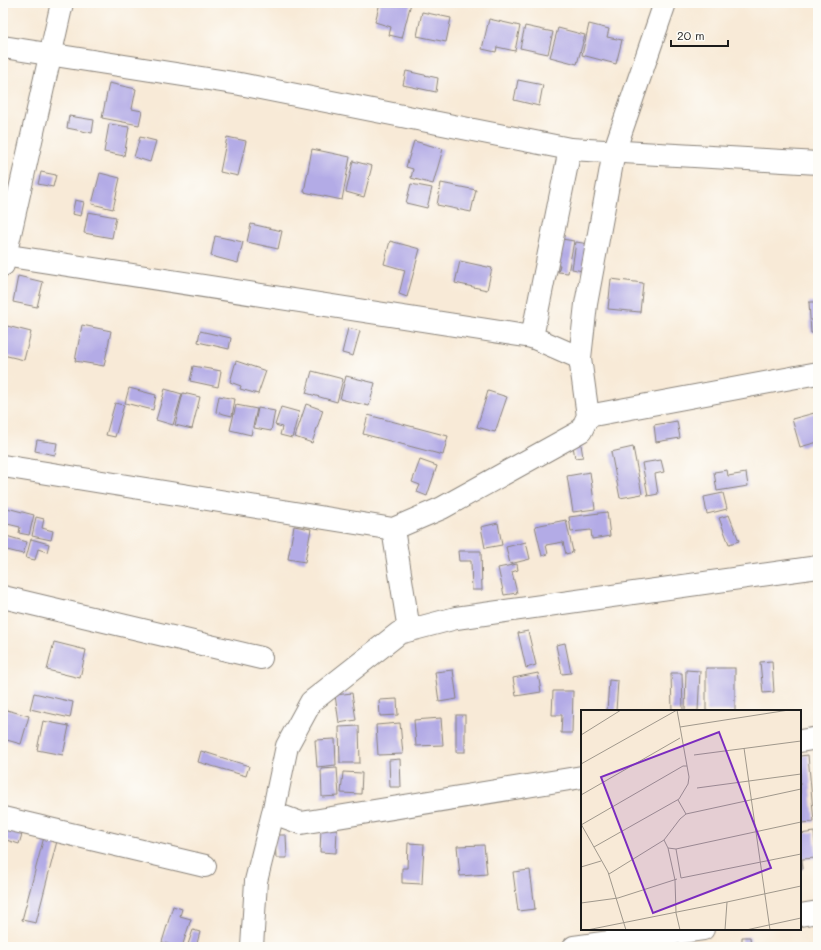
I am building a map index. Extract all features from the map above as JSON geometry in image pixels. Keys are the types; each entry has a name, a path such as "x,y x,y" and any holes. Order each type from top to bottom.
{"street":[{"path":"62,3 4,259 532,337 580,358"},
{"path":"3,466 393,529 442,508 581,431 588,416 580,358 586,304 614,152 665,3"},
{"path":"3,47 240,84 570,149 818,163"},
{"path":"532,337 570,149"},
{"path":"588,416 818,373"},
{"path":"393,529 409,630"},
{"path":"252,947 256,881 273,813 287,746 311,702 399,633 456,618 818,567"},
{"path":"3,597 261,658"},
{"path":"801,741 818,738"},
{"path":"273,813 301,823 581,777"},
{"path":"3,818 205,866"},
{"path":"801,915 818,912"},
{"path":"574,947 696,930"}],"building":[{"path":"380,3 411,3 402,38 389,35 391,27 375,22"},
{"path":"422,12 451,18 446,42 417,36"},
{"path":"489,19 520,26 515,51 497,47 496,52 482,49"},
{"path":"589,24 609,29 607,37 622,40 616,64 582,55"},
{"path":"525,26 553,32 548,54 520,48"},
{"path":"558,28 585,35 577,64 550,57"},
{"path":"406,71 438,78 436,92 403,85"},
{"path":"518,80 543,85 539,106 514,100"},
{"path":"109,83 136,89 132,109 142,111 139,125 102,118"},
{"path":"69,116 94,120 92,133 67,128"},
{"path":"109,124 129,127 124,156 104,152"},
{"path":"140,137 156,141 150,162 134,157"},
{"path":"227,137 246,141 238,176 220,172"},
{"path":"414,141 443,149 433,184 411,178 413,169 406,167"},
{"path":"312,149 350,157 342,200 304,192"},
{"path":"353,161 372,166 364,197 346,192"},
{"path":"41,172 56,175 53,187 38,184"},
{"path":"100,173 120,178 113,209 92,204"},
{"path":"441,183 476,190 471,212 437,205"},
{"path":"411,184 432,188 427,208 406,203"},
{"path":"75,200 84,202 81,216 72,214"},
{"path":"88,212 116,217 112,238 84,233"},
{"path":"251,224 282,231 278,249 247,242"},
{"path":"215,236 243,242 238,263 211,256"},
{"path":"556,238 574,241 568,273 558,272 560,265 551,263"},
{"path":"390,241 420,249 407,297 399,294 405,270 384,264"},
{"path":"576,242 596,245 583,271 572,269"},
{"path":"460,261 492,268 487,290 455,283"},
{"path":"18,276 43,282 37,307 13,302"},
{"path":"611,279 643,283 640,312 608,309"},
{"path":"809,302 818,302 818,333 811,333"},
{"path":"82,325 111,331 104,366 75,361"},
{"path":"7,326 31,332 24,360 3,355 3,344"},
{"path":"348,328 360,331 353,356 342,353"},
{"path":"200,331 231,338 229,349 198,342"},
{"path":"236,361 266,371 258,394 240,389 241,386 230,382"},
{"path":"193,366 221,371 218,387 190,381"},
{"path":"312,371 343,379 337,402 306,393"},
{"path":"346,376 375,383 369,406 340,399"},
{"path":"129,388 156,395 153,410 125,403"},
{"path":"165,389 182,394 173,425 156,420"},
{"path":"488,391 507,397 495,432 477,427"},
{"path":"183,393 200,397 192,429 175,425"},
{"path":"219,396 235,399 232,416 216,412"},
{"path":"115,403 124,405 115,437 106,435"},
{"path":"306,404 323,410 312,443 295,437"},
{"path":"236,405 257,409 251,435 230,430"},
{"path":"281,407 299,412 292,438 280,435 282,427 275,425"},
{"path":"258,408 275,411 271,431 254,428"},
{"path":"818,412 818,442 800,447 792,419"},
{"path":"368,415 448,436 443,455 363,434"},
{"path":"677,421 680,438 656,442 654,425"},
{"path":"580,438 583,457 575,458 572,440"},
{"path":"37,440 57,443 55,455 35,451"},
{"path":"633,447 642,494 620,498 611,452"},
{"path":"420,460 437,466 427,496 417,492 420,485 412,482"},
{"path":"661,460 664,472 655,474 658,494 648,496 642,463"},
{"path":"727,470 728,476 746,473 748,486 717,491 714,472"},
{"path":"590,472 595,509 573,512 567,476"},
{"path":"723,493 727,509 707,514 704,497"},
{"path":"7,508 34,515 29,535 19,533 20,527 3,523"},
{"path":"607,512 610,536 592,539 591,530 571,532 569,517"},
{"path":"729,515 739,541 729,544 719,518"},
{"path":"36,517 44,519 42,528 53,531 51,540 32,536"},
{"path":"566,520 573,552 566,554 563,542 546,545 548,554 542,556 535,526"},
{"path":"498,523 502,545 485,548 481,527"},
{"path":"294,526 311,529 305,562 288,559"},
{"path":"3,535 27,542 23,554 3,549"},
{"path":"31,539 49,544 47,552 38,549 35,560 26,558"},
{"path":"526,542 530,559 510,564 506,547"},
{"path":"458,551 481,551 482,590 472,590 471,561 459,561"},
{"path":"517,564 518,570 512,572 517,593 504,595 498,568"},
{"path":"528,631 536,665 526,668 518,633"},
{"path":"54,642 86,650 80,678 47,670"},
{"path":"565,643 571,673 562,674 556,645"},
{"path":"772,661 774,692 763,693 760,662"},
{"path":"706,668 735,668 735,710 706,710"},
{"path":"453,670 457,699 439,702 435,672"},
{"path":"686,670 700,671 698,710 685,710"},
{"path":"538,673 541,692 516,696 513,678"},
{"path":"671,673 682,673 683,710 672,710"},
{"path":"609,680 618,681 616,710 607,710"},
{"path":"553,691 573,691 572,733 561,733 562,715 552,715"},
{"path":"34,693 73,702 70,718 30,709"},
{"path":"352,693 356,720 339,723 335,695"},
{"path":"397,699 398,715 380,716 379,700"},
{"path":"3,709 29,716 21,744 3,739"},
{"path":"456,715 465,715 465,752 456,752"},
{"path":"441,718 443,745 416,746 414,720"},
{"path":"43,721 69,726 63,755 37,750"},
{"path":"400,723 403,754 378,755 376,725"},
{"path":"359,726 360,763 340,763 339,727"},
{"path":"335,739 336,765 317,767 315,740"},
{"path":"201,751 249,766 246,776 198,762"},
{"path":"808,755 814,822 801,823 801,756"},
{"path":"400,759 401,787 390,787 389,760"},
{"path":"337,768 339,796 322,797 321,769"},
{"path":"343,772 362,773 361,794 341,793"},
{"path":"3,825 23,831 19,844 3,839"},
{"path":"321,828 337,829 336,853 320,852"},
{"path":"814,832 817,858 802,859 803,869 801,869 801,834"},
{"path":"275,835 286,835 287,858 276,858"},
{"path":"44,837 57,841 36,923 22,920"},
{"path":"408,843 424,844 422,884 402,883 402,868 407,868"},
{"path":"484,845 487,874 460,876 457,846"},
{"path":"530,870 535,909 518,911 513,872"},
{"path":"173,906 182,909 180,916 191,919 182,947 177,947 162,942"},
{"path":"193,930 200,932 196,947 187,947"},
{"path":"742,937 750,937 751,947 742,947"}]}
